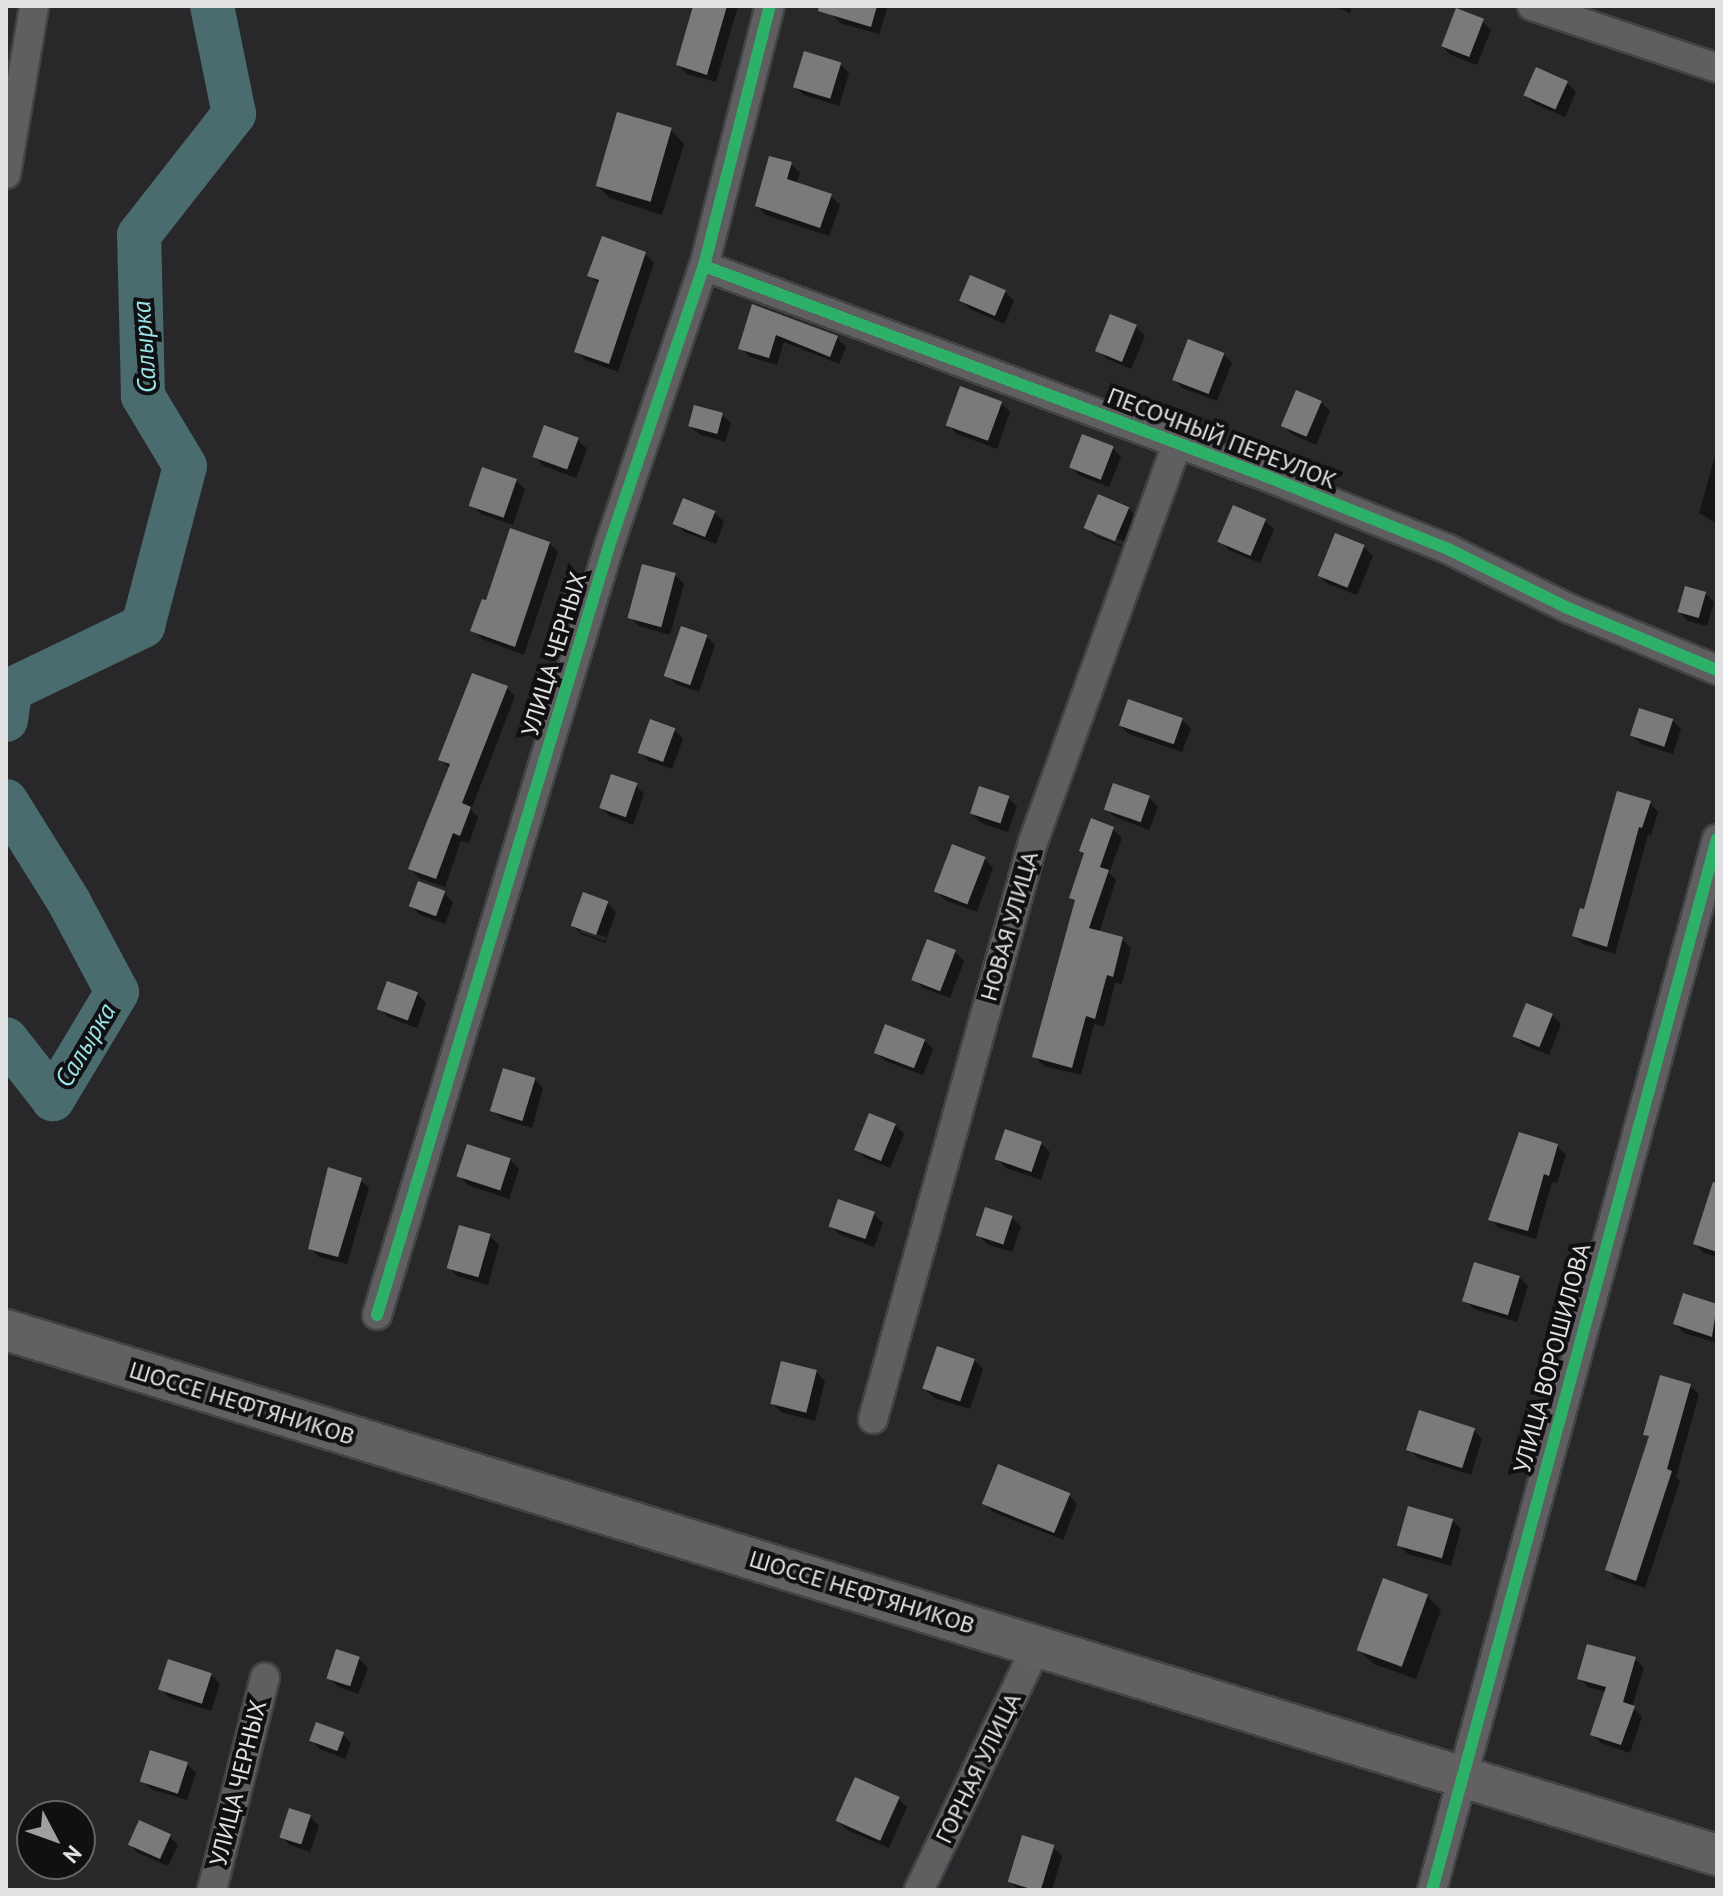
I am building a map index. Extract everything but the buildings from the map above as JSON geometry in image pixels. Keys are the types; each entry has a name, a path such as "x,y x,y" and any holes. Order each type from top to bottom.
{"main road":[{"name":"ШОССЕ НЕФТЯНИКОВ","path":"6,1330 1717,1855"}],"street":[{"path":"6,174 34,6"},
{"name":"УЛИЦА ЧЕРНЫХ","path":"377,1315 609,546 704,266 770,6"},
{"path":"1532,6 1717,68"},
{"name":"ПЕСОЧНЫЙ ПЕРЕУЛОК","path":"704,266 1448,549 1568,608 1717,670"},
{"name":"НОВАЯ УЛИЦА","path":"873,1419 1033,842 1177,444"},
{"name":"УЛИЦА ВОРОШИЛОВА","path":"1432,1890 1717,839"},
{"name":"ГОРНАЯ УЛИЦА","path":"919,1890 1037,1646"},
{"name":"УЛИЦА ЧЕРНЫХ","path":"212,1890 265,1677"}],"waterway":[{"name":"Салырка","path":"6,720 10,690 143,626 185,466 143,396 139,235 234,114 212,6"},
{"name":"Салырка","path":"6,801 69,902 117,992 53,1099 6,1039"}],"cycle path":[{"path":"377,1315 609,546 704,266 770,6"},
{"path":"704,266 1268,477 1448,549 1568,608 1717,670"},
{"path":"1432,1890 1717,839"}]}
